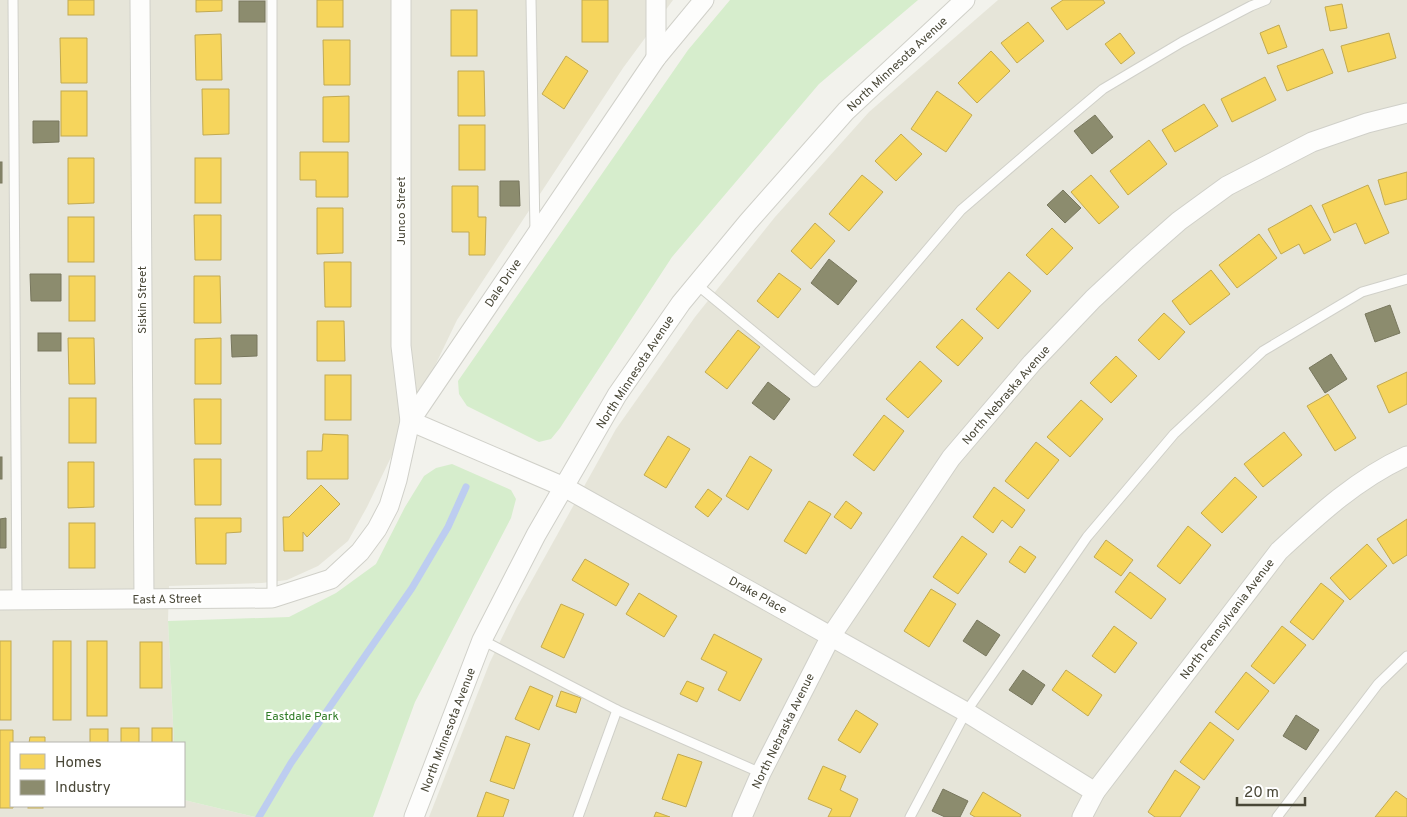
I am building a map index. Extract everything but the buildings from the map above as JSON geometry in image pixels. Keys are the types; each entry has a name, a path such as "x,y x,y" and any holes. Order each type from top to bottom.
{"street":[{"name":"Siskin Street","path":"140,0 144,599"},
{"name":"Junco Street","path":"401,0 402,346 410,421"},
{"path":"656,0 656,58"},
{"name":"Dale Drive","path":"331,579 360,552 381,522 389,506 397,480 410,421 656,58 704,0"},
{"name":"North Minnesota Avenue","path":"414,817 482,640 536,535 617,395 681,303 748,222 846,111 965,0"},
{"name":"North Nebraska Avenue","path":"742,817 761,773 830,636 951,458 1032,363 1093,299 1137,258 1179,221 1227,186 1312,142 1367,123 1407,113"},
{"name":"Drake Place","path":"410,421 564,487 966,712 1095,792"},
{"name":"North Pennsylvania Avenue","path":"1082,817 1095,792 1279,551 1316,517 1354,487 1384,466 1407,456"},
{"name":"East A Street","path":"8,601 272,598 331,579"}],"lane":[{"path":"8,601 12,0"},
{"path":"272,0 272,598"},
{"path":"531,0 535,236"},
{"path":"696,284 815,382 960,210 1026,154 1104,89 1182,42 1266,0"},
{"path":"910,817 966,712 1087,537 1174,434 1263,351 1362,292 1407,279"},
{"path":"482,640 617,710 761,773"},
{"path":"1277,817 1378,684 1407,656"},
{"path":"578,817 617,710"}],"shaded area":[{"path":"0,0 673,0 623,68 457,320 367,507 348,541 318,566 287,580 262,583 169,586 168,621 174,742 10,742 10,807 185,807 185,800 255,817 0,817"},
{"path":"998,0 1407,0 1407,817 429,817 490,662 517,607 616,429 695,317 775,217 869,112"}],"green space":[{"path":"730,0 918,0 819,84 672,257 551,439 539,442 467,406 459,394 458,381 688,50"},
{"name":"Eastdale Park","path":"452,464 511,490 516,499 511,518 415,702 373,817 255,817 185,800 185,742 174,742 168,621 289,617 336,593 376,564 405,507 424,476 436,468"}],"waterway":[{"path":"259,817 291,763 412,588 448,527 466,487"}]}
